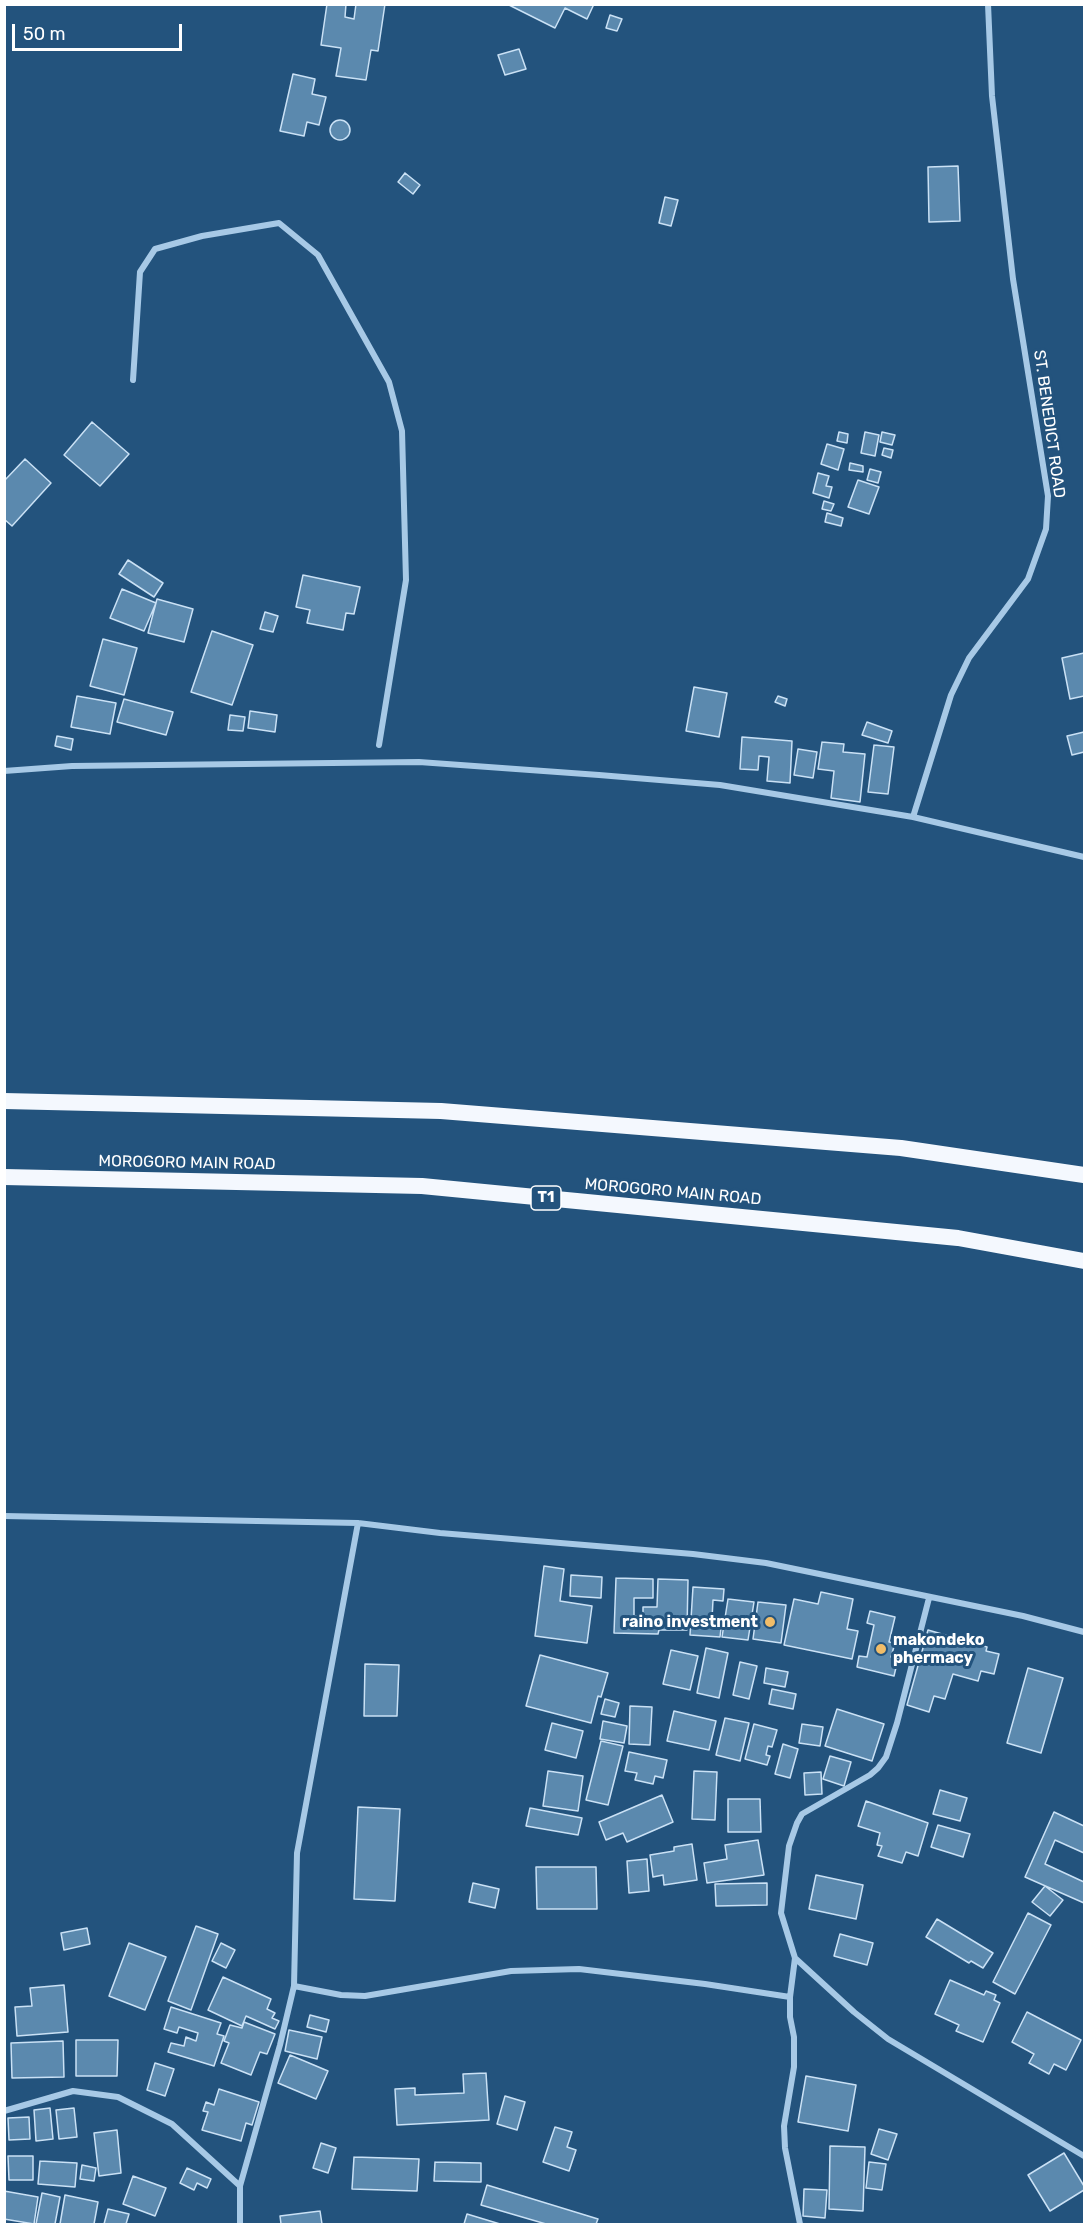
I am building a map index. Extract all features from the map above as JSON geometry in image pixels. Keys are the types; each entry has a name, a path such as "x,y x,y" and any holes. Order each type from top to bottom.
{"highway":[{"path":"4,1101 441,1111 901,1148 1084,1175"},
{"name":"MOROGORO MAIN ROAD","path":"4,1178 422,1186 958,1238 1084,1261"}],"street":[{"name":"ST. BENEDICT ROAD","path":"913,817 951,695 969,658 1028,579 1046,529 1048,496 1013,279 993,108 988,4"},
{"path":"133,380 140,272 155,249 202,236 279,223 318,255 389,382 402,431 406,580 380,745"},
{"path":"4,771 72,766 419,762 720,785 913,817 1084,856"},
{"path":"4,1516 358,1523 440,1533 724,1558 766,1563 1023,1616 1084,1632"},
{"path":"240,2224 240,2186 280,2045 294,1986 297,1853 358,1523"},
{"path":"800,2224 784,2137 794,2067 790,1997 795,1958 781,1913 789,1846 802,1814 878,1768 886,1757 929,1598"},
{"path":"795,1958 854,2012 888,2039 1084,2156"},
{"path":"294,1986 341,1995 365,1996 511,1971 579,1969 790,1997"},
{"path":"4,2110 72,2091 118,2097 171,2124 240,2186"}],"building":[{"path":"327,4 346,4 345,17 354,19 356,4 385,4 378,51 371,50 366,80 336,76 341,48 321,45"},
{"path":"507,4 594,4 587,19 565,8 555,28"},
{"path":"610,15 622,19 617,31 606,28"},
{"path":"519,49 526,69 505,75 498,55"},
{"path":"293,74 315,79 312,94 326,97 319,125 307,122 304,136 280,131"},
{"path":"340,120 347,123 350,130 347,137 340,140 333,137 330,130 333,123"},
{"path":"958,166 960,221 929,222 928,167"},
{"path":"405,173 420,185 413,194 398,182"},
{"path":"665,197 678,200 671,226 659,223"},
{"path":"92,422 129,454 100,486 64,455"},
{"path":"839,432 848,434 847,443 837,441"},
{"path":"865,432 879,435 875,456 861,453"},
{"path":"882,432 895,435 892,445 880,442"},
{"path":"827,444 844,449 838,470 821,464"},
{"path":"884,448 893,450 891,458 882,455"},
{"path":"25,459 51,483 12,526 4,519 4,481"},
{"path":"850,463 863,466 863,472 849,470"},
{"path":"870,469 881,472 878,483 867,480"},
{"path":"818,473 829,476 826,486 832,487 829,498 813,493"},
{"path":"858,480 879,487 869,514 848,507"},
{"path":"824,501 834,504 831,511 822,509"},
{"path":"827,513 843,518 841,526 825,522"},
{"path":"128,560 163,583 154,597 119,574"},
{"path":"303,575 360,587 354,614 346,613 343,630 307,623 310,610 296,607"},
{"path":"122,589 156,603 144,631 110,618"},
{"path":"157,599 193,609 184,642 148,633"},
{"path":"265,612 278,616 273,632 260,629"},
{"path":"212,631 253,645 232,705 191,692"},
{"path":"103,639 137,648 124,695 90,686"},
{"path":"1084,653 1084,696 1070,699 1062,658"},
{"path":"694,687 727,693 719,737 686,731"},
{"path":"77,696 116,703 110,734 71,727"},
{"path":"778,696 787,699 785,706 775,702"},
{"path":"124,699 173,712 166,735 117,722"},
{"path":"250,711 277,715 275,732 248,728"},
{"path":"230,715 245,717 243,731 228,730"},
{"path":"867,722 892,731 888,743 862,735"},
{"path":"1084,732 1084,752 1072,755 1067,736"},
{"path":"57,736 73,739 71,750 55,746"},
{"path":"742,737 792,741 790,783 767,781 769,757 759,756 758,770 740,769"},
{"path":"822,742 844,744 843,752 865,754 860,802 831,798 834,771 818,769"},
{"path":"874,745 894,747 888,794 868,792"},
{"path":"798,749 817,752 813,778 794,775"},
{"path":"544,1566 564,1569 560,1601 592,1606 587,1643 535,1636"},
{"path":"571,1575 602,1577 601,1598 570,1596"},
{"path":"616,1578 653,1579 653,1598 634,1598 634,1616 643,1616 643,1607 657,1607 658,1579 688,1580 687,1630 659,1630 658,1634 614,1633"},
{"path":"693,1587 724,1589 723,1601 713,1600 712,1619 722,1620 720,1637 690,1635"},
{"path":"821,1592 853,1599 847,1629 858,1631 852,1659 784,1645 794,1599 818,1604"},
{"path":"728,1599 754,1602 748,1640 722,1637"},
{"name":"raino investment","path":"758,1602 786,1605 781,1643 753,1639"},
{"name":"makondeko phermacy","path":"870,1611 895,1617 889,1642 895,1643 891,1657 898,1659 894,1676 857,1667 859,1656 867,1657 874,1625 867,1623"},
{"path":"928,1630 987,1647 986,1651 999,1654 994,1674 981,1671 978,1681 953,1674 945,1699 934,1696 929,1712 907,1705"},
{"path":"706,1648 728,1653 719,1698 697,1693"},
{"path":"671,1650 698,1656 690,1690 663,1684"},
{"path":"540,1655 608,1673 601,1697 598,1696 591,1723 526,1706"},
{"path":"740,1662 757,1666 749,1699 733,1695"},
{"path":"365,1664 399,1665 397,1716 364,1716"},
{"path":"766,1668 788,1672 785,1687 764,1683"},
{"path":"1028,1668 1063,1678 1041,1753 1007,1743"},
{"path":"772,1689 796,1694 793,1709 769,1704"},
{"path":"605,1699 619,1703 615,1717 601,1714"},
{"path":"630,1706 652,1707 650,1745 629,1744"},
{"path":"837,1709 884,1724 872,1761 825,1746"},
{"path":"674,1711 716,1721 709,1750 667,1741"},
{"path":"725,1718 749,1723 740,1761 716,1755"},
{"path":"603,1721 627,1726 624,1743 600,1739"},
{"path":"552,1723 583,1731 576,1758 545,1750"},
{"path":"754,1724 777,1730 772,1747 768,1746 766,1755 770,1756 767,1765 745,1759"},
{"path":"802,1724 823,1727 820,1746 799,1743"},
{"path":"601,1741 623,1746 608,1805 586,1800"},
{"path":"783,1744 798,1749 790,1778 775,1774"},
{"path":"629,1752 667,1760 663,1778 655,1776 653,1784 635,1780 637,1773 625,1771"},
{"path":"830,1756 851,1762 844,1786 823,1779"},
{"path":"548,1771 583,1776 578,1811 543,1806"},
{"path":"694,1771 717,1772 715,1820 692,1819"},
{"path":"821,1772 822,1794 805,1795 804,1773"},
{"path":"940,1790 967,1798 960,1821 933,1814"},
{"path":"662,1795 673,1822 627,1842 623,1833 606,1840 599,1822"},
{"path":"728,1799 760,1799 761,1832 728,1832"},
{"path":"866,1801 928,1823 918,1856 906,1852 902,1863 878,1856 882,1846 877,1845 880,1833 858,1826"},
{"path":"358,1807 400,1809 395,1901 354,1899"},
{"path":"530,1808 582,1818 578,1835 526,1826"},
{"path":"1054,1812 1084,1826 1084,1853 1055,1840 1045,1864 1084,1882 1084,1903 1025,1877"},
{"path":"938,1825 970,1834 963,1857 931,1847"},
{"path":"758,1840 764,1875 707,1883 704,1863 727,1859 725,1845"},
{"path":"692,1844 697,1880 664,1885 663,1875 653,1877 650,1855 674,1851 674,1847"},
{"path":"647,1859 649,1891 629,1893 627,1861"},
{"path":"536,1867 596,1867 597,1909 537,1909"},
{"path":"816,1875 863,1885 856,1919 809,1909"},
{"path":"473,1883 499,1889 495,1908 469,1902"},
{"path":"767,1883 767,1905 716,1906 715,1884"},
{"path":"1045,1886 1063,1900 1050,1916 1032,1902"},
{"path":"1028,1913 1051,1925 1015,1994 993,1982"},
{"path":"937,1919 993,1953 983,1968 971,1961 969,1963 926,1937"},
{"path":"196,1926 218,1934 191,2010 168,2001"},
{"path":"87,1928 90,1944 64,1950 61,1933"},
{"path":"840,1934 873,1943 867,1965 834,1956"},
{"path":"129,1943 166,1957 145,2010 109,1996"},
{"path":"221,1943 235,1950 226,1968 212,1961"},
{"path":"223,1977 271,1999 267,2009 275,2013 272,2018 279,2021 275,2029 246,2016 242,2026 208,2010"},
{"path":"950,1980 984,1995 986,1991 996,1995 994,2000 1000,2003 983,2042 956,2031 959,2025 935,2014"},
{"path":"64,1985 68,2032 17,2036 15,2007 32,2006 30,1988"},
{"path":"171,2007 221,2023 217,2034 224,2036 214,2066 168,2052 171,2043 184,2046 186,2037 196,2041 198,2033 179,2027 177,2033 164,2029"},
{"path":"1027,2012 1081,2040 1066,2070 1054,2064 1049,2074 1029,2063 1034,2054 1012,2042"},
{"path":"310,2015 329,2020 326,2032 307,2027"},
{"path":"244,2022 275,2034 267,2054 260,2052 251,2075 221,2063 229,2043 224,2041 230,2025 242,2028"},
{"path":"289,2030 322,2037 317,2059 285,2051"},
{"path":"76,2040 118,2040 117,2076 76,2076"},
{"path":"63,2041 64,2077 12,2078 11,2043"},
{"path":"290,2055 328,2071 316,2099 278,2083"},
{"path":"155,2063 174,2069 165,2096 147,2090"},
{"path":"486,2073 489,2120 397,2125 395,2089 415,2088 415,2095 464,2093 463,2074"},
{"path":"806,2076 856,2085 848,2131 798,2122"},
{"path":"219,2089 259,2102 252,2125 246,2123 241,2141 202,2130 208,2112 203,2111 206,2102 214,2105"},
{"path":"505,2096 525,2102 517,2130 497,2124"},
{"path":"50,2108 53,2139 36,2141 34,2110"},
{"path":"74,2108 77,2137 59,2139 56,2110"},
{"path":"29,2117 30,2139 9,2140 8,2118"},
{"path":"555,2127 572,2132 567,2147 576,2150 569,2171 543,2162"},
{"path":"879,2129 897,2134 888,2160 871,2154"},
{"path":"117,2130 121,2173 99,2176 94,2133"},
{"path":"321,2143 336,2148 328,2173 313,2168"},
{"path":"830,2146 865,2147 863,2211 829,2209"},
{"path":"1064,2153 1084,2186 1084,2190 1050,2211 1028,2175"},
{"path":"8,2156 33,2156 33,2180 9,2180"},
{"path":"354,2157 419,2159 417,2191 352,2189"},
{"path":"40,2161 77,2163 75,2187 38,2184"},
{"path":"435,2162 481,2163 481,2182 434,2181"},
{"path":"869,2162 886,2164 882,2190 866,2188"},
{"path":"82,2165 96,2168 94,2181 80,2179"},
{"path":"187,2168 211,2179 207,2188 197,2183 194,2190 180,2183"},
{"path":"133,2176 166,2188 155,2216 123,2204"},
{"path":"487,2185 598,2219 596,2224 546,2224 481,2205"},
{"path":"804,2189 827,2190 825,2218 803,2216"},
{"path":"4,2191 38,2197 34,2224 4,2219"},
{"path":"42,2193 60,2197 55,2224 36,2224"},
{"path":"65,2195 98,2202 94,2224 60,2224"},
{"path":"108,2209 129,2214 126,2224 104,2224"},
{"path":"320,2211 322,2224 281,2224 280,2216"},
{"path":"467,2214 500,2224 464,2224"}],"place":[{"name":"raino investment","path":"770,1622"},
{"name":"makondeko phermacy","path":"881,1649"}]}
